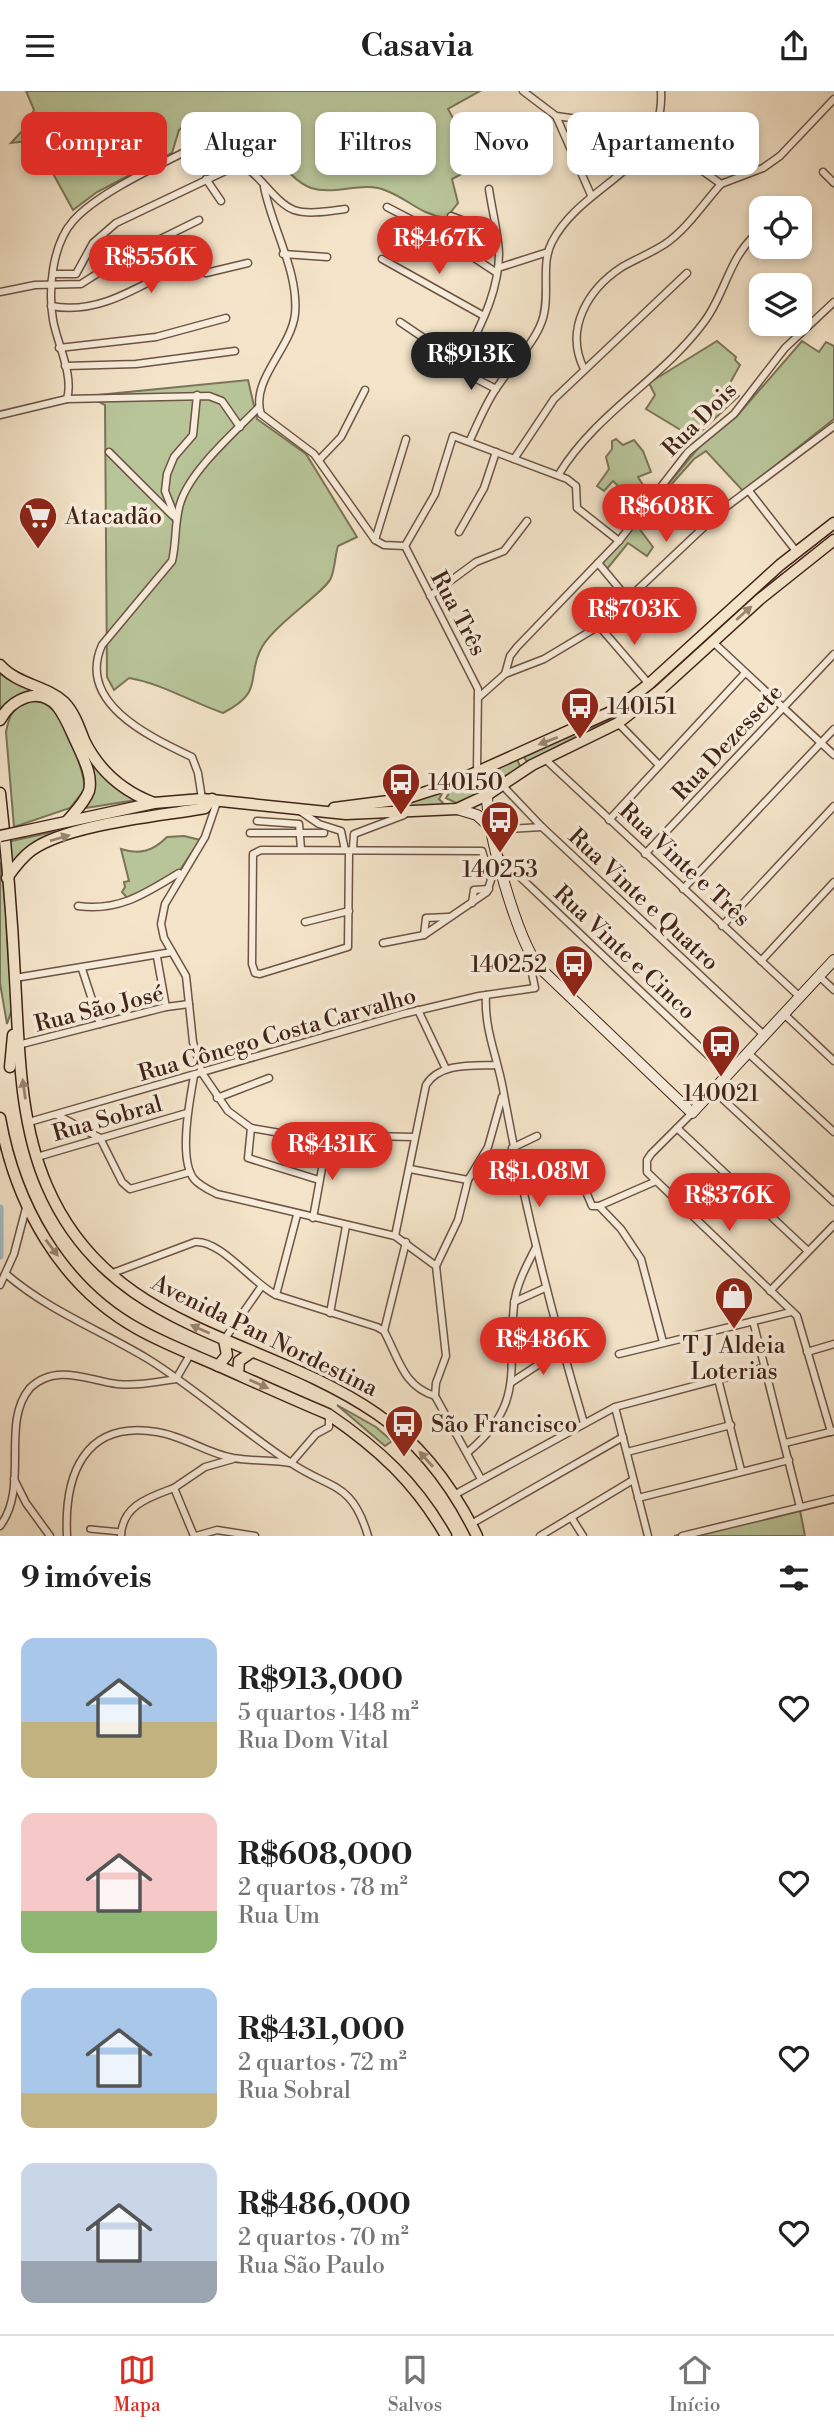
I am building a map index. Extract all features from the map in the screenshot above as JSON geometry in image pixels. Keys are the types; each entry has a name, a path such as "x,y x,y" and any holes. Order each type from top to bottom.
{"highway":[{"path":"323,810 404,799 448,785 615,710 649,684 796,551 834,523"},
{"path":"0,836 154,803 211,799 346,814 457,809 503,786 545,759 618,723 760,599 834,540"},
{"path":"0,665 16,679 49,693 67,705 102,770 135,795 154,803"},
{"path":"0,720 15,701 26,697 42,697 59,708 85,761 90,781 86,798 67,821"},
{"path":"513,754 520,760 521,772"},
{"path":"448,785 443,798 457,809"},
{"name":"Avenida Pan Nordestina","path":"0,795 3,862 8,878 15,978 15,1016 29,1122 37,1157 62,1219 108,1275 158,1309 339,1390 380,1416 421,1454 454,1495 477,1536"},
{"path":"8,878 27,853 48,841 159,813 205,808 211,799"},
{"path":"10,1067 15,1016"},
{"name":"Avenida Pan Nordestina","path":"0,1123 12,1169 26,1206 42,1235 87,1290 138,1329 328,1414 374,1446 394,1465 430,1509 446,1536"},
{"path":"218,1366 227,1355 223,1340"},
{"path":"238,1374 239,1361 252,1352"}],"main road":[{"path":"487,795 508,895 527,952 692,1112 834,960"},
{"path":"457,809 477,815 493,830"}],"street":[{"path":"523,91 556,116 591,195"},
{"path":"659,112 661,91"},
{"path":"584,369 579,354 578,334 580,312 588,299 611,275 672,238 721,184 763,168 780,156 834,99"},
{"path":"556,116 567,118"},
{"path":"67,399 65,366 51,306 51,285 63,238 81,213 181,156"},
{"path":"53,274 76,274 93,243 116,223 238,165 244,166 283,204 299,211 345,209"},
{"path":"823,172 834,183"},
{"path":"470,440 496,389 542,323 548,287 548,252 559,231 591,195 619,175"},
{"path":"708,175 721,184"},
{"path":"206,179 221,201"},
{"path":"264,187 294,291 294,317 282,351 258,393 259,407 266,420 307,446 375,540 384,545 405,546 435,493 453,436 559,474 574,484 577,508 618,541"},
{"path":"489,189 496,233 498,271 484,316 459,370 496,389"},
{"path":"387,207 435,232 498,271"},
{"path":"451,216 496,233"},
{"path":"0,292 81,283 120,259 199,220"},
{"path":"559,474 585,436 706,321 736,258 749,242"},
{"path":"498,271 548,252"},
{"path":"283,254 327,257"},
{"path":"383,259 484,316"},
{"path":"51,306 74,309 100,305 189,261 206,273 248,263"},
{"path":"514,459 542,414 584,369 687,273"},
{"name":"Rua Dois","path":"505,674 517,647 618,541 688,452 734,414 785,348 834,302"},
{"path":"59,348 156,337 226,317"},
{"path":"400,322 462,364"},
{"path":"65,366 136,364 235,351"},
{"path":"319,460 341,437 365,390"},
{"path":"0,415 67,399 197,395 222,401 240,428"},
{"path":"176,520 165,491 167,474 174,457 192,435 197,395"},
{"path":"259,407 194,478 182,498 176,520 176,547 172,561 102,645 97,658 97,671 107,700 128,721 192,757 211,799 205,837 182,871 162,915 164,938 186,976 197,1060 198,1075 187,1113 190,1172 194,1179 217,1193 297,1215 394,1236 436,1266"},
{"path":"505,674 544,659 599,626 722,510 834,426"},
{"path":"375,540 405,439"},
{"path":"109,452 176,520"},
{"path":"459,532 484,488 496,452"},
{"path":"749,491 796,551"},
{"path":"430,596 476,562 504,551 527,521"},
{"name":"Rua Três","path":"405,546 475,681 478,698 477,771"},
{"path":"598,563 628,599"},
{"path":"599,626 649,684"},
{"path":"713,642 834,755"},
{"name":"Rua Dezessete","path":"645,854 834,654"},
{"path":"609,820 745,673"},
{"name":"Rua Três","path":"478,698 505,674"},
{"path":"618,723 659,765"},
{"path":"683,889 834,729"},
{"name":"Rua Vinte e Três","path":"545,759 800,996"},
{"name":"Rua Vinte e Quatro","path":"503,786 542,827 764,1035"},
{"path":"722,926 834,806"},
{"path":"295,807 310,819 341,831 348,850 348,947 260,974 253,969 253,854 261,850 301,849 348,850 482,851 491,880 489,889 474,890 472,903 424,935 383,943"},
{"path":"348,850 357,831 386,824 408,812"},
{"path":"257,821 299,824 301,849"},
{"path":"493,830 542,827"},
{"path":"250,833 324,833"},
{"name":"Rua Vinte e Cinco","path":"499,857 727,1073"},
{"path":"78,907 122,905 182,871"},
{"path":"761,961 834,882"},
{"path":"305,922 349,911"},
{"path":"424,935 426,918 451,917"},
{"path":"15,978 157,957 172,952"},
{"name":"Rua Cônego Costa Carvalho","path":"29,1122 418,1010 486,995 535,988 527,952"},
{"path":"157,957 166,1007"},
{"path":"82,969 100,1024"},
{"path":"819,976 834,990"},
{"path":"486,995 486,1028 504,1091 512,1148 535,1249 584,1423"},
{"name":"Rua São José","path":"18,1045 166,1007 189,1005"},
{"path":"418,1010 446,1069"},
{"path":"784,1014 834,1061"},
{"path":"747,1052 834,1132"},
{"path":"394,1236 426,1085 430,1078 446,1069 498,1065"},
{"path":"198,1075 228,1111 251,1128 327,1141 365,1136 415,1137"},
{"path":"217,1098 269,1077"},
{"path":"713,1090 834,1202"},
{"path":"481,1479 435,1396 436,1383 446,1356 436,1266 458,1220 468,1179 488,1147 504,1091"},
{"path":"692,1112 651,1154 646,1166 654,1182 799,1320 832,1431 785,1443"},
{"name":"Rua Sobral","path":"37,1157 187,1113"},
{"path":"57,1115 100,1137 122,1182 130,1189 190,1172"},
{"path":"251,1128 248,1158 319,1180"},
{"path":"677,1128 808,1251"},
{"path":"512,1148 537,1136"},
{"path":"313,1218 327,1141"},
{"path":"410,1169 468,1179"},
{"path":"579,1175 592,1206 599,1206 654,1182"},
{"path":"0,1285 6,1274 26,1206"},
{"path":"599,1206 621,1229 641,1259 663,1342"},
{"path":"276,1295 297,1215"},
{"path":"770,1291 834,1224"},
{"path":"330,1313 346,1226"},
{"path":"108,1275 203,1241 219,1250 261,1287 276,1295 384,1331"},
{"path":"406,1242 384,1331 410,1383 419,1391 435,1396"},
{"path":"467,1453 495,1425 512,1382 514,1302 522,1275 535,1249"},
{"path":"6,1274 41,1302 147,1359 291,1463 341,1488 357,1507 368,1536"},
{"path":"223,1340 261,1287"},
{"path":"514,1302 545,1288"},
{"path":"618,1354 790,1312"},
{"path":"753,1321 800,1507"},
{"path":"807,1352 834,1344"},
{"path":"512,1382 562,1349"},
{"path":"176,1380 191,1353"},
{"path":"454,1495 615,1407 765,1367"},
{"path":"0,1526 10,1511 15,1416 21,1398 42,1379 70,1374 134,1385 176,1380"},
{"path":"719,1379 741,1470"},
{"path":"615,1407 648,1536"},
{"path":"291,1463 316,1434 329,1427 328,1414"},
{"path":"627,1452 731,1425"},
{"path":"68,1536 66,1512 73,1473 81,1457 104,1438 136,1430 157,1432 235,1458 291,1463"},
{"path":"471,1524 623,1437"},
{"path":"90,1529 121,1534 128,1512 141,1501 174,1488 205,1467 235,1458"},
{"path":"638,1498 789,1460"},
{"path":"13,1476 26,1503 50,1536"},
{"path":"540,1536 633,1480"},
{"path":"174,1488 195,1536 218,1530 255,1536"},
{"path":"682,1536 834,1499"},
{"path":"571,1517 583,1536"}],"green space":[{"path":"26,91 480,91 448,109 450,175 460,175 452,179 458,203 446,218 422,210 378,188 320,190 305,185 294,177 292,175 301,175 301,112 181,112 181,129 172,153 167,156 167,112 33,112"},
{"path":"21,132 21,142 11,143"},
{"path":"54,175 130,175 97,192 73,210"},
{"path":"717,341 736,357 735,360 740,365 729,385 739,396 694,438 646,409 655,395 649,383"},
{"path":"802,341 819,352 826,342 834,346 834,419 743,491 706,451 694,459 661,496 663,501 638,527 653,547 647,556 628,543 607,569 600,566 699,447 737,416"},
{"path":"248,380 257,419 306,454 357,537 338,546 331,578 327,584 268,638 257,658 250,690 236,705 223,713 165,689 129,678 114,690 107,677 105,405 88,396"},
{"path":"616,439 623,445 634,440 643,451 651,472 638,477 643,485 639,491 626,494 613,481 604,491 597,486 609,469 606,457 612,449 612,441"},
{"path":"0,673 50,695 81,738 136,800 86,808 94,790 53,700 15,699 0,708"},
{"path":"27,701 43,703 58,715 73,746 85,789 70,808 14,827 6,732 12,713"},
{"path":"613,715 615,717 527,762 522,754 570,736"},
{"path":"516,757 520,766 508,779 458,804 446,798 452,788"},
{"path":"445,788 439,799 447,807 377,812 376,807"},
{"path":"52,832 65,833 9,872 7,842"},
{"path":"184,836 200,840 180,870 129,900 122,892 124,882 129,881 121,849 146,851 167,837"},
{"path":"0,862 4,878 12,1009 7,1024 0,983"},
{"path":"337,1405 376,1427 392,1441 385,1446"},
{"path":"799,1505 805,1536 674,1536"}],"waterway":[{"path":"0,1208 0,1256"}],"place":[{"name":"Atacadão","path":"38,550"},
{"name":"140151","path":"580,740"},
{"name":"140150","path":"401,816"},
{"name":"140253","path":"500,854"},
{"name":"140252","path":"574,998"},
{"name":"140021","path":"721,1078"},
{"name":"T J Aldeia Loterias","path":"734,1330"},
{"name":"São Francisco","path":"404,1458"}]}
